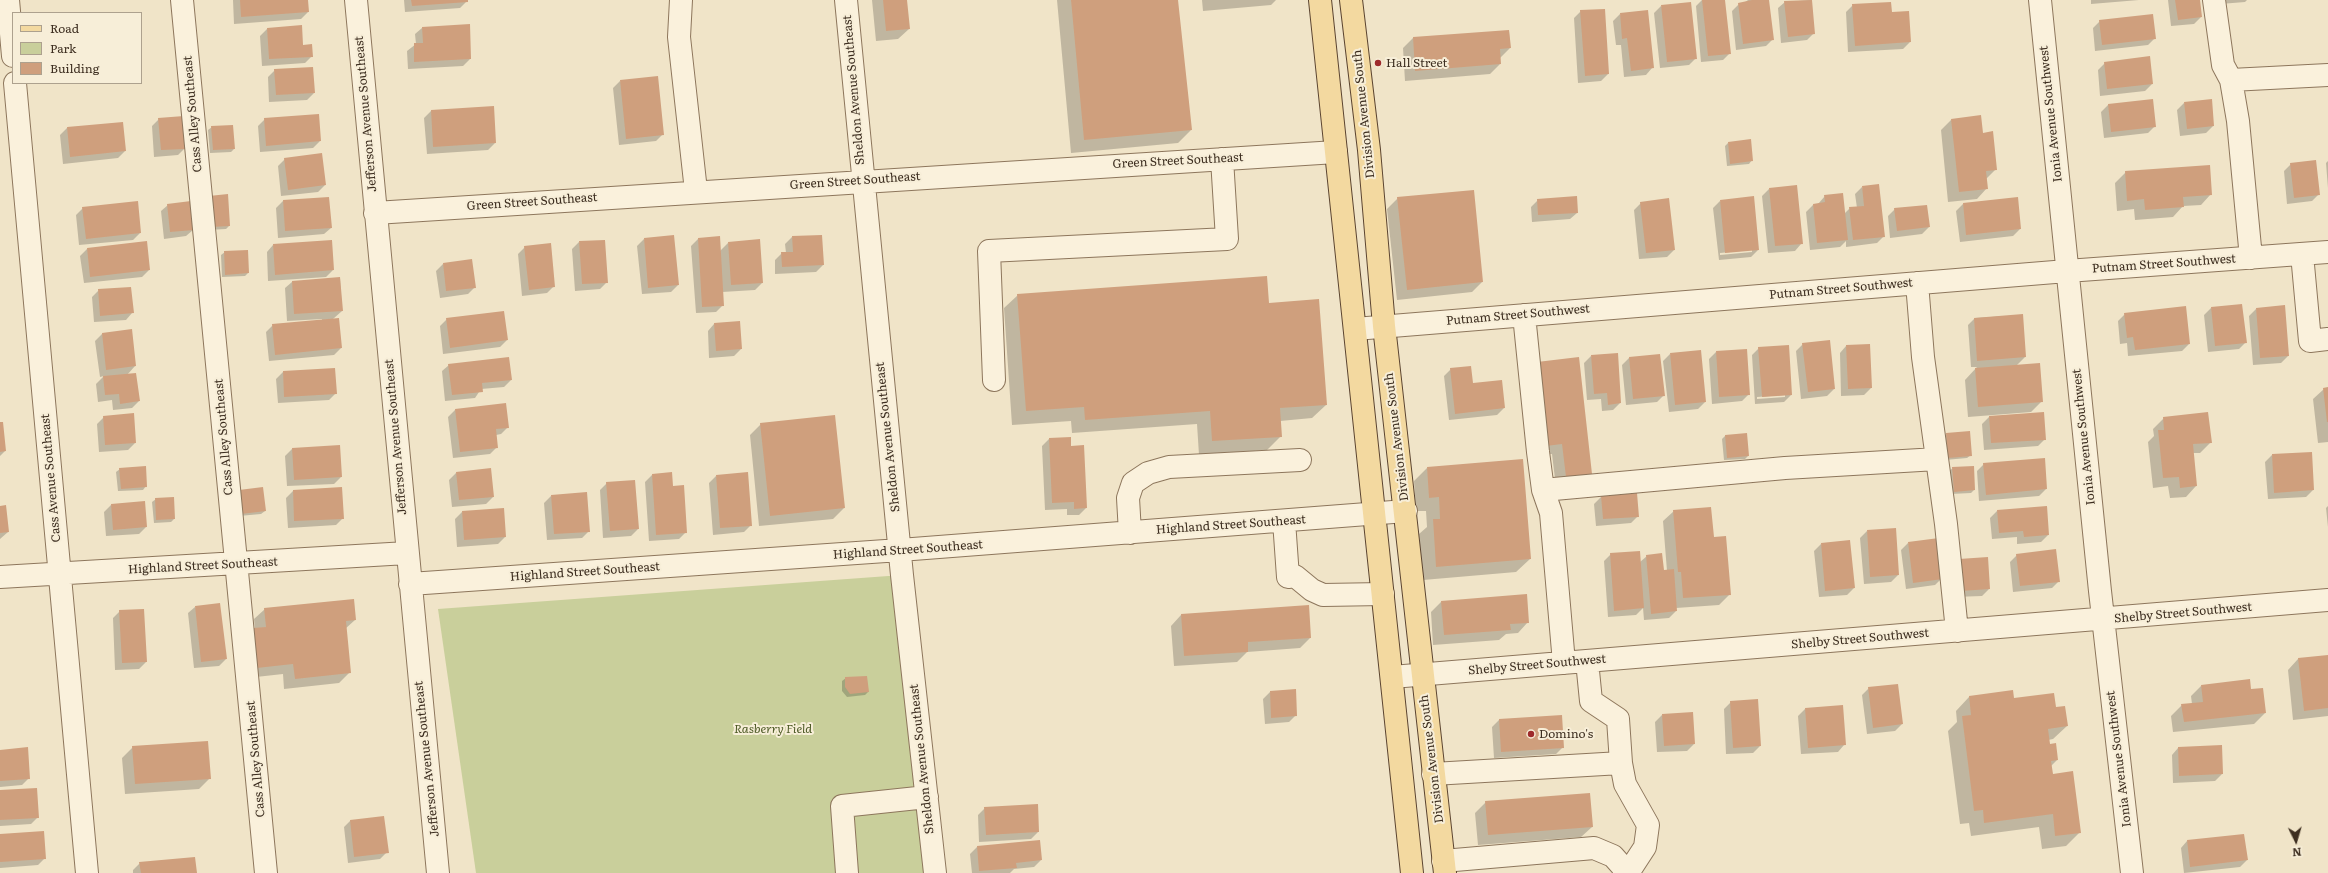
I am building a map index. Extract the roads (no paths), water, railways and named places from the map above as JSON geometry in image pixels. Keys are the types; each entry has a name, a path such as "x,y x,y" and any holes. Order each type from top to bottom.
{"main road":[{"path":"1320,0 1412,873"},
{"name":"Division Avenue South","path":"1351,0 1369,150 1384,326 1406,511 1422,674 1444,867"}],"street":[{"path":"8,0 12,45"},
{"name":"Cass Alley Southeast","path":"182,0 266,873"},
{"name":"Jefferson Avenue Southeast","path":"356,0 438,873"},
{"path":"681,0 679,36 696,191"},
{"name":"Sheldon Avenue Southeast","path":"846,0 862,180 935,873"},
{"name":"Ionia Avenue Southwest","path":"2040,0 2103,619 2132,873"},
{"path":"2214,0 2223,65 2231,80 2238,121 2251,258"},
{"path":"2231,80 2328,75"},
{"name":"Cass Avenue Southeast","path":"15,84 87,873"},
{"name":"Green Street Southeast","path":"375,212 862,180 1336,152"},
{"path":"994,380 989,251 1227,239 1222,159"},
{"name":"Putnam Street Southwest","path":"1355,329 2067,271 2328,252"},
{"path":"2302,254 2310,341 2328,339"},
{"path":"1916,283 1923,357 1937,459 1957,631"},
{"path":"1524,315 1543,490 1551,513 1564,663"},
{"path":"1543,490 1785,468 1937,459"},
{"path":"1130,533 1128,498 1134,483 1148,473 1169,466 1300,460"},
{"name":"Highland Street Southeast","path":"410,584 900,550 1406,511"},
{"path":"1284,521 1288,577 1295,576 1312,590 1323,595 1383,594"},
{"name":"Highland Street Southeast","path":"0,577 407,553"},
{"name":"Shelby Street Southwest","path":"1392,677 2328,600"},
{"path":"1586,661 1591,701 1618,719 1621,763 1626,784 1648,825 1645,847 1628,873"},
{"path":"1433,774 1621,763"},
{"path":"847,873 842,806 927,797"},
{"path":"1444,867 1594,848 1613,856 1628,873"}],"place":[{"name":"Hall Street","path":"1378,63"},
{"name":"Domino's","path":"1531,734"}],"park label":[{"name":"Rasberry Field","path":"773,729"}]}
